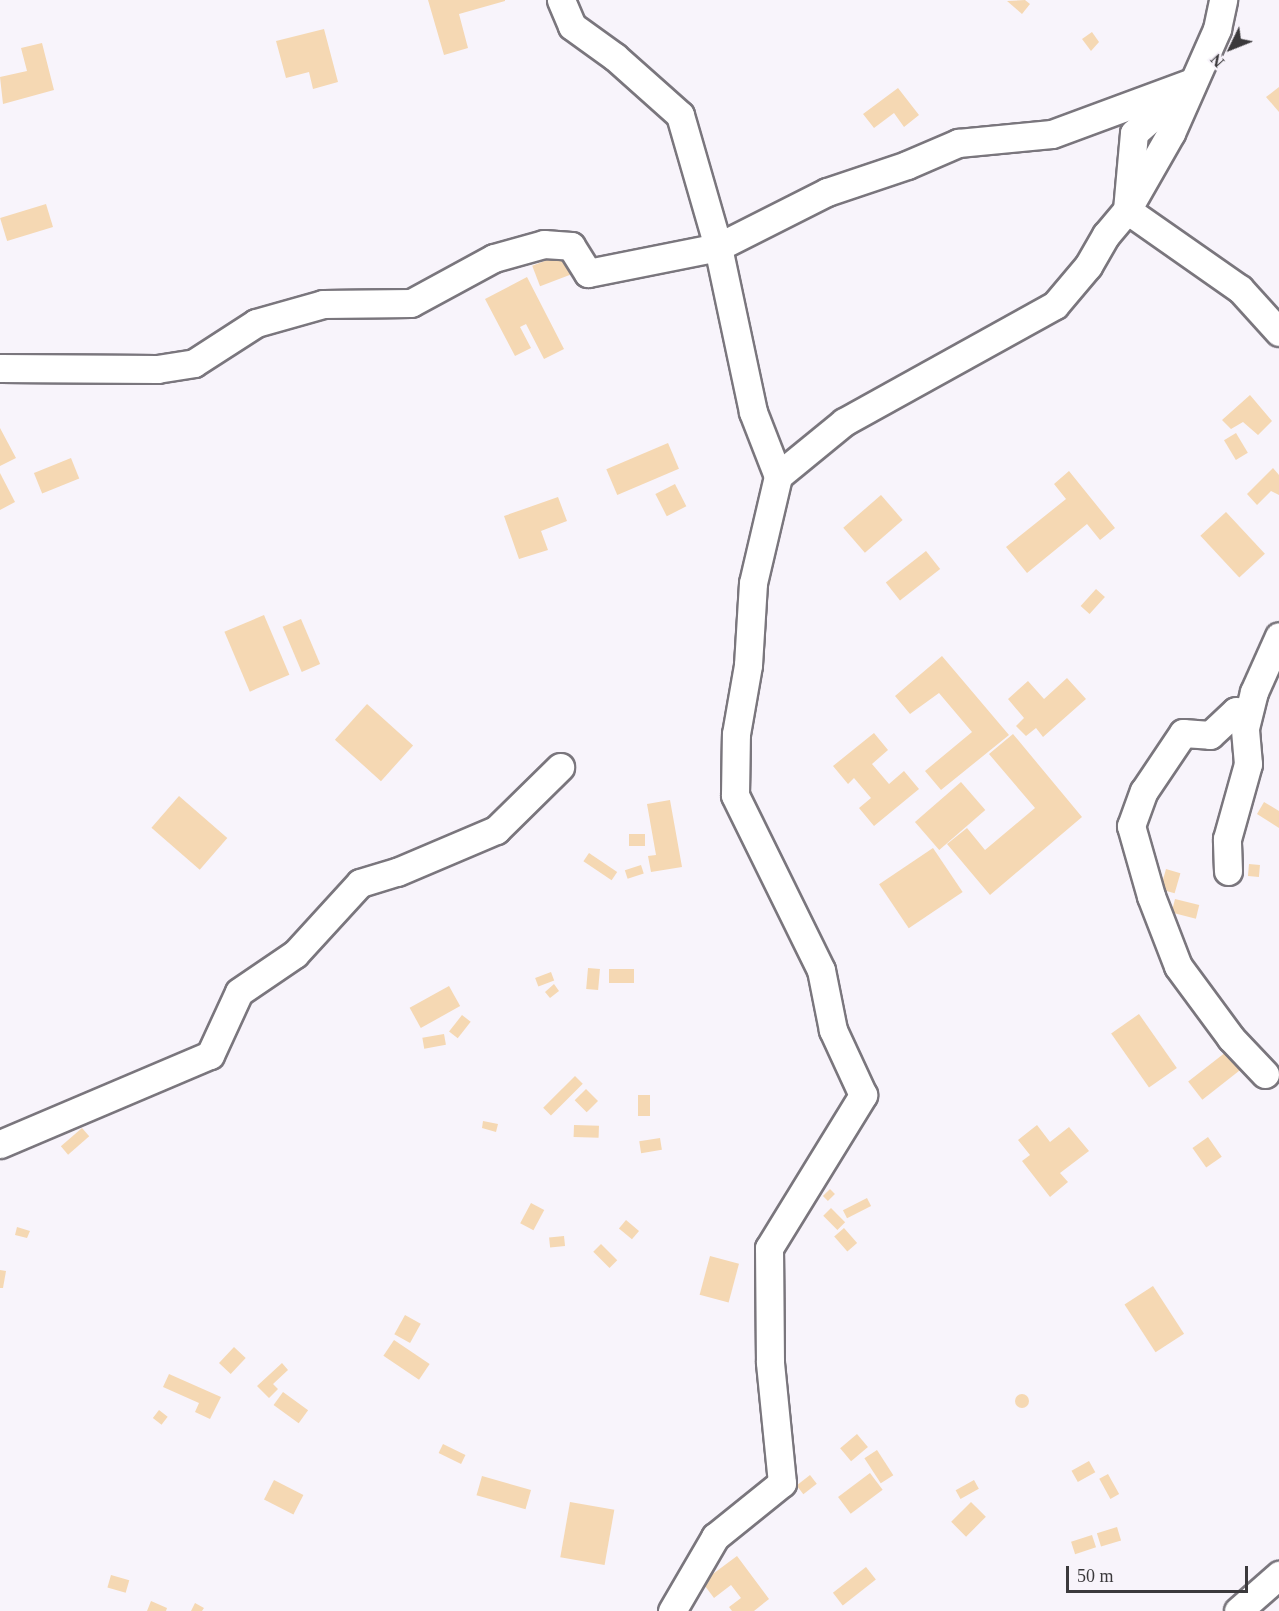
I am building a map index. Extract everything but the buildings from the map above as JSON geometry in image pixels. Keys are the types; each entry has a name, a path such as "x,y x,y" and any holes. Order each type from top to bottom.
{"street":[{"path":"561,0 572,26 615,57 680,115 718,247 753,412 778,476 753,583 748,666 736,734 735,795 821,970 833,1030 863,1095 769,1248 770,1362 782,1483 715,1537 672,1611"},
{"path":"778,476 844,422 1055,304 1088,266 1106,235 1127,210 1171,133 1190,83 1217,29 1223,0"},
{"path":"0,368 157,369 194,363 256,323 323,304 411,303 494,258 544,244 571,246 588,273 718,247 827,192 907,165 958,143 1052,134 1190,83"},
{"path":"1127,210 1240,289 1279,332"},
{"path":"1228,871 1227,839 1248,764 1245,728 1257,681 1279,636"},
{"path":"1245,728 1236,711 1210,735 1183,733 1144,791 1131,826 1151,896 1178,966 1231,1038 1268,1082"},
{"path":"0,1144 210,1055 239,992 295,954 360,883 397,872 496,830 560,766"},
{"path":"1238,1611 1279,1575"}]}
